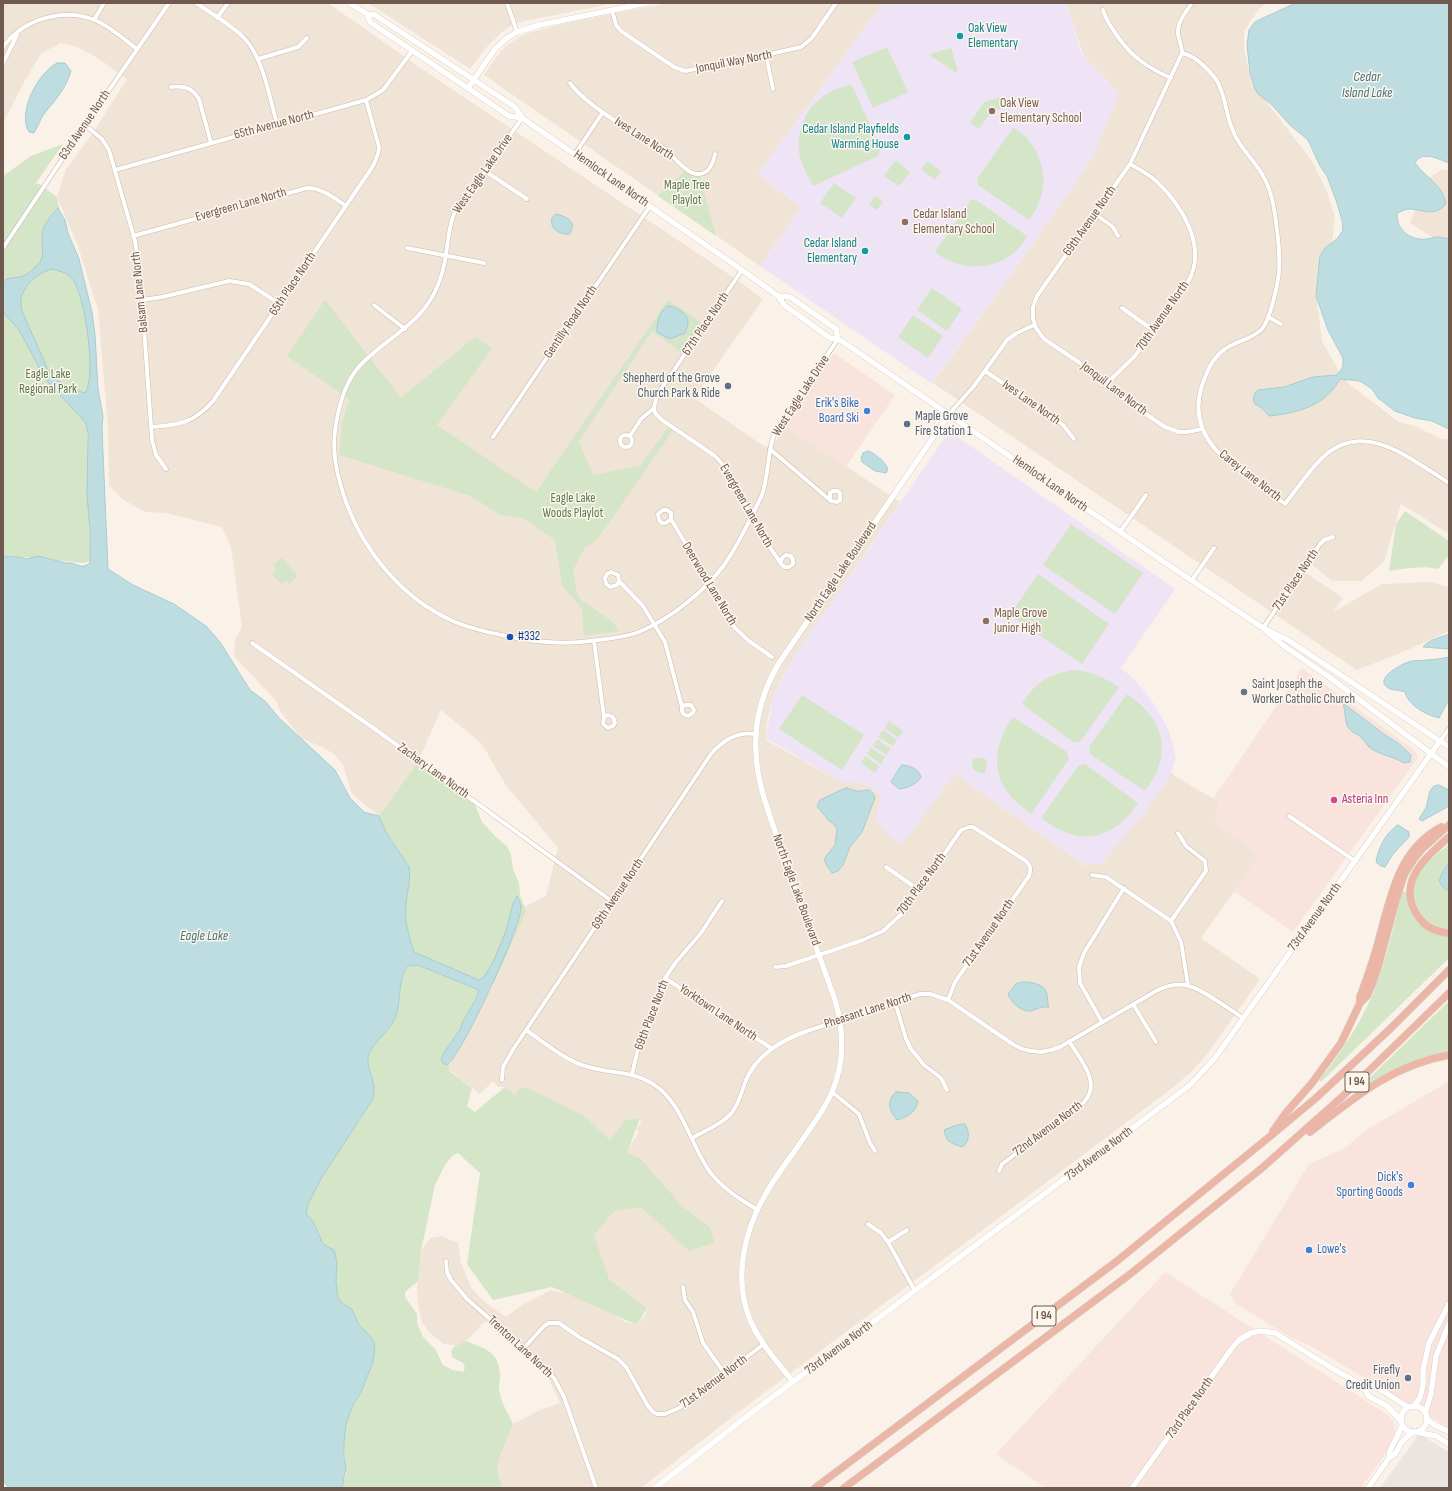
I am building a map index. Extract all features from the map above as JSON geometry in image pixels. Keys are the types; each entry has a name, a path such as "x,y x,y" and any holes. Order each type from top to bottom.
{"highway":[{"path":"1268,1138 1285,1114 1312,1083 1334,1053 1346,1033 1360,1004 1367,996 1378,967 1404,875 1422,849 1449,825"},
{"path":"1449,837 1420,864 1413,877 1410,892 1413,907 1420,919 1434,930 1449,933"},
{"name":"I 94","path":"815,1488 1117,1261 1268,1138 1316,1098 1390,1029 1449,970"},
{"name":"I 94","path":"844,1488 1129,1275 1262,1168 1342,1096 1449,993"},
{"path":"1262,1168 1353,1099 1384,1078 1414,1064 1449,1055"}],"street":[{"path":"94,20 104,3"},
{"name":"63rd Avenue North","path":"3,248 84,124 169,3"},
{"path":"196,3 245,38 251,46 258,58 277,124"},
{"path":"217,18 228,3"},
{"name":"Hemlock Lane North","path":"349,3 367,14 375,15 515,107 522,118 742,270 778,296 784,305 830,338 838,338 1120,532 1263,628 1281,636 1310,654 1449,747"},
{"path":"507,3 517,32"},
{"path":"468,88 498,45 517,32 540,25 646,3"},
{"name":"Jonquil Way North","path":"612,10 614,21 618,28 679,70 690,70 794,50 807,43 836,3"},
{"path":"1182,53 1178,36 1179,26 1183,16 1192,3"},
{"path":"1103,10 1107,22 1130,53 1146,66 1170,78"},
{"name":"Hemlock Lane North","path":"367,14 370,22 412,51 509,116 522,118"},
{"path":"3,47 8,40 39,20 56,15 73,15 94,20 137,49"},
{"path":"3,63 18,33"},
{"path":"258,58 298,47 307,38"},
{"name":"65th Avenue North","path":"115,170 366,100 383,90 412,51"},
{"name":"69th Avenue North","path":"1034,325 1033,307 1037,296 1130,164 1182,53"},
{"name":"Carey Lane North","path":"1182,53 1197,59 1218,82 1234,136 1262,173 1272,196 1280,263 1266,324 1259,332 1226,348 1219,354 1213,361 1200,391 1198,412 1202,429 1215,450 1285,504 1321,458 1334,449 1353,442 1368,441 1383,444 1449,483"},
{"path":"766,55 773,89"},
{"name":"Ives Lane North","path":"570,83 577,93 629,129 663,148 691,173 700,174 707,171 713,162 714,154"},
{"path":"171,87 184,86 190,89 199,99 211,142"},
{"name":"65th Place North","path":"152,427 179,424 197,417 206,410 373,166 378,154 378,140 366,100"},
{"path":"575,154 603,112"},
{"name":"West Eagle Lake Drive","path":"522,118 456,209 451,221 446,255 435,293 422,312 405,329 363,363 353,374 342,399 335,425 334,454 339,482 352,516 364,539 387,572 422,604 454,622 489,633 532,641 566,643 630,635 655,624 677,610 708,582 729,558 762,495 766,484 770,449 779,425 838,338"},
{"name":"Balsam Lane North","path":"84,124 106,144 115,170 133,236 140,267 153,448 166,469"},
{"name":"70th Avenue North","path":"1105,385 1130,362 1193,274 1196,259 1188,225 1178,207 1156,180 1130,164"},
{"path":"485,171 527,199"},
{"name":"Evergreen Lane North","path":"133,236 307,188 322,190 346,206"},
{"name":"Gentilly Road North","path":"493,437 650,206"},
{"path":"1095,214 1113,227 1118,236"},
{"path":"407,248 484,263"},
{"name":"67th Place North","path":"630,436 641,419 654,408 657,395 742,270"},
{"path":"142,300 162,298 229,281 249,284 280,304"},
{"name":"Hemlock Lane North","path":"778,296 790,297 836,329 838,338"},
{"path":"374,305 405,329"},
{"path":"1122,308 1153,330"},
{"path":"1268,318 1281,324"},
{"path":"949,414 971,389 1007,340 1017,333 1034,325"},
{"name":"Jonquil Lane North","path":"1034,325 1044,339 1080,363 1105,385 1172,430 1187,432 1202,429"},
{"name":"Ives Lane North","path":"984,371 1053,417 1063,425 1074,439"},
{"name":"Evergreen Lane North","path":"654,408 655,413 662,420 721,461 730,474 764,540 781,562"},
{"name":"North Eagle Lake Boulevard","path":"793,1382 755,1331 749,1316 744,1302 742,1279 743,1256 758,1210 771,1185 819,1115 832,1092 842,1054 840,1020 819,955 790,877 760,785 757,768 756,734 762,701 767,685 777,666 949,414"},
{"path":"770,449 830,498"},
{"path":"1120,532 1146,495"},
{"name":"Deerwood Lane North","path":"671,519 731,623 739,633 772,657"},
{"name":"71st Place North","path":"1263,628 1320,544 1324,540 1333,537"},
{"path":"1192,580 1214,548"},
{"path":"619,581 643,606 665,642 682,707"},
{"name":"Hemlock Lane North","path":"1263,628 1270,636 1329,677 1449,766"},
{"path":"594,640 604,717"},
{"name":"Zachary Lane North","path":"252,643 379,732 613,902"},
{"name":"73rd Avenue North","path":"656,1488 793,1382 1176,1096 1202,1072 1215,1058 1449,729"},
{"name":"69th Avenue North","path":"502,1080 503,1067 526,1030 711,754 727,739 744,733 756,734"},
{"path":"1289,816 1355,861"},
{"name":"70th Place North","path":"775,967 786,966 862,940 883,931 900,916 961,830 974,827"},
{"name":"71st Avenue North","path":"948,1000 955,982 1029,876 1031,867 1026,861 974,827"},
{"path":"1171,921 1206,871 1205,861 1186,846 1178,833"},
{"path":"886,867 919,890"},
{"path":"1092,875 1106,877 1171,921 1181,942 1188,985"},
{"path":"1102,1022 1080,983 1079,968 1084,952 1124,888"},
{"name":"69th Place North","path":"632,1074 638,1049 654,1016 665,978 701,932 722,901"},
{"name":"Yorktown Lane North","path":"665,978 771,1048"},
{"name":"Pheasant Lane North","path":"692,1138 715,1125 732,1111 741,1097 746,1079 752,1068 771,1048 790,1037 920,994 930,994 948,1000 1022,1049 1031,1052 1046,1051 1060,1047 1166,986 1182,984 1203,991 1243,1018"},
{"path":"895,1002 906,1039 911,1049 924,1065 941,1078 947,1090"},
{"path":"1133,1004 1156,1042"},
{"path":"526,1030 577,1063 596,1069 632,1074 654,1085 669,1098 704,1161 716,1179 732,1193 758,1210"},
{"name":"72nd Avenue North","path":"999,1171 1002,1164 1081,1105 1090,1095 1091,1081 1069,1041"},
{"path":"832,1092 859,1114 870,1143 875,1151"},
{"path":"868,1224 881,1233 888,1242 915,1291"},
{"path":"888,1242 907,1230"},
{"name":"Trenton Lane North","path":"446,1261 447,1272 451,1280 467,1298 547,1369 559,1387 596,1488"},
{"path":"683,1287 685,1300 693,1312 704,1343 725,1374"},
{"path":"1389,1458 1390,1451 1401,1423 1402,1413 1420,1398 1423,1386 1423,1370 1429,1343 1449,1304"},
{"name":"71st Avenue North","path":"524,1348 544,1326 549,1323 559,1323 579,1337 618,1359 626,1367 650,1409 661,1414 670,1413 679,1408 764,1344"},
{"path":"1368,1488 1389,1458 1395,1454 1401,1443 1425,1425 1436,1356 1449,1324"},
{"name":"73rd Place North","path":"1132,1488 1232,1348 1239,1340 1251,1333 1260,1331 1275,1333 1364,1386"},
{"path":"1449,1432 1433,1424 1420,1408 1411,1407 1375,1386 1364,1386 1368,1396 1387,1406 1405,1429 1436,1436 1449,1444"}],"shaded area":[{"path":"3,3 328,3 425,71 733,277 763,299 694,398 765,447 777,440 784,425 900,502 783,675 773,697 767,722 766,740 841,782 856,782 872,787 881,796 955,774 1086,866 1091,864 1101,864 1163,786 1171,772 1176,777 1219,802 1215,822 1260,856 1201,938 1260,979 1206,1056 1189,1074 1166,1093 740,1411 641,1488 502,1488 497,1470 501,1453 513,1424 540,1410 560,1403 549,1379 485,1321 466,1341 455,1346 444,1344 431,1334 422,1323 418,1304 417,1288 421,1251 430,1238 441,1236 458,1243 461,1263 471,1287 483,1301 506,1317 522,1305 551,1290 573,1295 612,1313 626,1322 637,1325 645,1316 647,1308 609,1279 600,1263 594,1235 607,1207 641,1207 710,1227 681,1205 625,1154 639,1132 636,1130 641,1123 640,1118 625,1120 610,1140 586,1117 516,1094 505,1087 498,1087 493,1081 480,1094 449,1070 450,1064 493,985 524,907 546,896 558,848 505,784 482,744 441,710 417,763 379,816 352,794 343,765 334,754 301,738 280,711 276,701 234,656 235,640 242,627 231,547 222,527 166,513 145,512 122,499 109,485 108,428 98,310 78,246 57,197 66,169 92,134 127,79 95,56 75,46 60,43 41,54 24,82 3,123"},
{"path":"368,3 615,3 525,21 510,26 486,48 470,69"},
{"path":"668,3 883,3 758,174 801,208 760,266 484,75 506,46 528,33 571,22"},
{"path":"883,3 1066,3 1082,55 1119,93 1093,157 932,384 760,266 801,208 758,174"},
{"path":"1066,3 1266,3 1259,9 1244,31 1244,48 1252,86 1265,100 1312,161 1327,192 1335,218 1331,248 1321,271 1316,294 1322,341 1337,368 1349,384 1399,422 1415,426 1441,439 1449,439 1449,531 1446,532 1401,504 1384,562 1361,581 1332,581 1311,564 1305,572 1343,598 1333,612 1382,584 1431,582 1449,587 1449,631 1410,649 1357,670 933,383 1088,164 1119,93 1084,57"},
{"path":"1441,170 1449,170 1449,251 1441,243 1410,223 1426,180"},
{"path":"834,353 895,395 846,467 784,425"},
{"name":"Maple Grove Junior High","path":"952,433 1175,589 1121,668 1135,680 1150,698 1160,714 1169,731 1176,758 1171,772 1163,786 1144,814 1101,864 1091,864 1086,866 955,774 902,845 887,834 876,820 881,796 872,787 856,782 841,782 766,738 773,697 797,652 944,439"},
{"path":"1302,668 1414,750 1417,754 1417,759 1293,932 1234,891 1259,856 1215,822 1219,803 1213,799"},
{"path":"1449,1081 1449,1428 1309,1345 1292,1338 1238,1305 1234,1302 1230,1294 1309,1164 1343,1149 1368,1129"},
{"path":"1165,1272 1388,1415 1394,1422 1396,1434 1389,1449 1361,1488 1045,1488 996,1454"},
{"path":"1419,1434 1449,1452 1449,1488 1380,1488"}],"green space":[{"path":"887,47 908,92 873,108 852,62"},
{"path":"951,48 958,71 955,72 930,54"},
{"path":"851,84 881,148 878,156 813,186 800,157 799,138 804,120 813,105 820,99 836,89"},
{"path":"1002,97 1006,107 991,112 979,129 970,123 984,102"},
{"path":"1013,128 1027,138 1033,146 1043,171 1043,188 1041,197 1029,220 978,185 977,179"},
{"name":"Eagle Lake Regional Park","path":"63,144 36,183 57,197 65,243 89,328 94,398 87,429 90,561 84,563 3,555 3,176 31,156"},
{"path":"895,161 909,171 909,174 899,186 884,176"},
{"path":"927,161 941,171 935,180 921,170"},
{"name":"Maple Tree Playlot","path":"684,172 693,177 700,177 716,236 658,196"},
{"path":"834,183 856,198 842,218 820,203"},
{"path":"875,196 883,202 877,210 869,205"},
{"path":"971,200 976,200 1027,236 1019,248 997,263 985,266 959,264 946,259 935,252"},
{"path":"932,288 962,309 947,331 917,310"},
{"name":"Eagle Lake Woods Playlot","path":"325,300 401,398 475,337 492,348 437,425 536,492 668,300 702,323 682,353 652,331 579,441 593,475 641,465 668,427 673,430 597,540 585,547 573,570 577,593 581,600 612,621 619,631 584,636 582,609 562,585 555,540 523,518 500,515 471,496 339,455 342,424 349,399 287,356"},
{"path":"913,315 943,336 928,358 898,337"},
{"path":"1405,511 1449,541 1449,555 1438,569 1420,567 1389,571 1396,524"},
{"path":"1071,524 1143,573 1115,614 1043,565"},
{"path":"282,558 298,576 289,584 286,580 281,584 272,574 277,569 273,565"},
{"path":"1038,574 1109,624 1082,664 1010,615"},
{"path":"1074,670 1087,672 1098,676 1119,687 1080,742 1073,742 1022,704 1032,690 1044,680 1057,674"},
{"path":"1127,694 1145,709 1152,718 1161,737 1161,760 1157,772 1145,791 1090,754 1089,747"},
{"path":"802,695 864,735 842,770 779,729"},
{"path":"1013,717 1067,752 1069,759 1031,814 1014,800 1006,790 998,769 998,748"},
{"path":"889,721 903,731 899,738 885,728"},
{"path":"883,730 897,740 893,746 878,737"},
{"path":"877,739 891,749 887,755 873,746"},
{"path":"871,748 885,757 881,764 867,754"},
{"path":"865,756 879,766 875,773 861,763"},
{"path":"983,758 987,760 985,773 974,770 972,763 973,759"},
{"path":"417,763 475,805 482,822 507,846 511,855 513,869 519,883 520,895 526,911 494,983 472,977 414,952 406,923 406,905 410,877 409,867 386,832 379,816"},
{"path":"1085,764 1138,803 1128,816 1114,828 1093,836 1082,836 1062,831 1041,818 1078,766"},
{"path":"1449,844 1449,863 1443,872 1447,890 1449,891 1449,929 1432,923 1425,917 1419,910 1414,893 1418,874 1428,862"},
{"path":"1402,891 1406,892 1410,911 1419,923 1425,927 1449,936 1449,958 1321,1082 1319,1080 1353,1033 1373,994 1382,969"},
{"path":"418,965 479,990 476,999 462,1023 461,1028 441,1059 447,1065 450,1064 449,1071 472,1088 467,1106 475,1112 505,1087 515,1094 521,1087 530,1089 586,1117 610,1140 625,1120 640,1118 627,1153 641,1159 681,1205 710,1227 714,1243 689,1251 641,1207 614,1211 594,1235 609,1279 647,1308 637,1325 552,1287 493,1300 467,1264 480,1173 458,1153 452,1156 445,1165 435,1185 421,1251 418,1281 405,1292 405,1297 417,1314 417,1323 423,1337 435,1349 443,1365 452,1370 463,1372 465,1368 463,1363 452,1357 451,1351 455,1346 466,1341 480,1346 490,1352 497,1361 500,1376 500,1393 513,1424 501,1453 497,1470 502,1488 342,1488 346,1474 344,1443 346,1424 352,1407 361,1392 373,1362 375,1350 374,1342 359,1325 352,1309 343,1304 338,1298 336,1281 337,1262 330,1248 323,1244 313,1221 306,1213 308,1204 322,1177 371,1102 374,1094 374,1086 368,1062 370,1051 390,1027 396,1016 401,983 405,971 408,966"},
{"path":"1449,1001 1449,1052 1426,1057 1353,1097 1352,1095"}],"water":[{"name":"Cedar Island Lake","path":"1296,3 1449,3 1449,163 1426,156 1418,159 1415,163 1438,187 1446,204 1442,208 1433,212 1406,209 1397,213 1397,218 1400,227 1410,236 1422,239 1436,237 1449,239 1449,429 1432,421 1415,418 1395,411 1378,398 1372,389 1360,381 1340,379 1327,396 1319,402 1300,410 1280,415 1269,416 1262,408 1255,404 1253,399 1258,390 1284,387 1313,377 1336,375 1340,372 1343,366 1343,358 1328,330 1316,296 1320,256 1325,248 1338,238 1343,230 1342,220 1336,200 1327,176 1320,166 1308,140 1290,125 1271,104 1258,94 1254,87 1250,73 1247,45 1249,30 1255,22"},
{"path":"57,63 65,63 71,71 69,77 60,94 43,116 34,133 29,132 26,124 26,114 31,94 43,75"},
{"name":"Eagle Lake","path":"58,208 65,220 68,233 79,259 92,312 95,335 98,389 103,416 102,429 108,569 133,585 174,604 206,626 220,642 250,690 265,701 279,718 335,770 350,798 364,812 379,816 386,832 409,867 410,877 406,905 406,923 414,952 479,980 484,977 494,960 506,931 513,903 517,896 521,906 519,919 512,938 490,990 465,1039 454,1057 447,1065 443,1063 441,1059 461,1028 462,1023 476,999 479,990 418,965 408,966 401,983 396,1016 390,1027 370,1051 368,1057 368,1065 374,1095 371,1102 322,1177 308,1204 306,1213 313,1221 323,1244 334,1250 337,1262 336,1281 338,1298 343,1304 352,1309 359,1325 374,1342 375,1350 373,1362 361,1392 352,1407 346,1424 344,1457 346,1467 342,1488 9,1488 3,1481 3,554 4,556 27,559 38,556 85,566 90,563 90,529 87,495 88,434 86,423 46,380 19,330 3,312 3,282 9,278 26,275 40,262 42,256 42,238 44,227","holes":["53,269 67,274 72,278 78,290 82,304 90,355 90,371 85,393 64,384 55,378 48,370 22,311 21,297 24,290 34,278 43,272"]},
{"path":"556,214 566,218 573,225 570,234 559,232 554,228 552,225 552,218"},
{"path":"667,306 674,307 684,313 688,323 685,333 670,339 657,332 659,318 662,311"},
{"path":"869,451 884,463 888,469 886,473 875,471 862,462 861,458 863,453"},
{"path":"1449,634 1449,649 1423,647 1431,640"},
{"path":"1449,657 1449,699 1439,718 1418,709 1410,701 1405,692 1389,689 1385,685 1385,678 1393,670 1404,664 1412,661"},
{"path":"1343,703 1398,743 1411,755 1410,762 1404,763 1377,752 1369,747 1361,737 1348,727"},
{"path":"902,765 913,768 920,774 921,777 911,786 899,789 891,782"},
{"path":"1439,785 1449,790 1449,806 1422,821 1419,819 1426,808 1430,791 1434,786"},
{"path":"847,788 856,791 869,790 875,798 862,832 850,847 843,865 838,871 832,873 824,859 835,845 837,830 835,825 828,820 817,806 820,800"},
{"path":"1398,825 1409,832 1409,837 1393,854 1385,867 1381,866 1376,862 1380,847 1389,832"},
{"path":"1449,863 1449,891 1444,888 1439,881"},
{"path":"1022,982 1033,983 1043,987 1047,994 1049,1007 1027,1011 1016,1006 1008,994 1016,984"},
{"path":"896,1092 909,1093 918,1101 911,1114 897,1120 892,1113 890,1106 891,1099"},
{"path":"965,1124 968,1130 968,1140 965,1145 962,1147 952,1143 946,1138 944,1130 957,1125"}],"place":[{"name":"Oak View Elementary","path":"960,36"},
{"name":"Oak View Elementary School","path":"992,111"},
{"name":"Cedar Island Playfields Warming House","path":"907,137"},
{"name":"Cedar Island Elementary School","path":"905,222"},
{"name":"Cedar Island Elementary","path":"865,251"},
{"name":"Shepherd of the Grove Church Park & Ride","path":"728,386"},
{"name":"Erik's Bike Board Ski","path":"867,411"},
{"name":"Maple Grove Fire Station 1","path":"907,424"},
{"name":"Maple Grove Junior High","path":"986,621"},
{"name":"#332","path":"510,637"},
{"name":"Saint Joseph the Worker Catholic Church","path":"1244,692"},
{"name":"Asteria Inn","path":"1334,800"},
{"name":"Dick's Sporting Goods","path":"1411,1185"},
{"name":"Lowe's","path":"1309,1250"},
{"name":"Firefly Credit Union","path":"1408,1378"}]}
